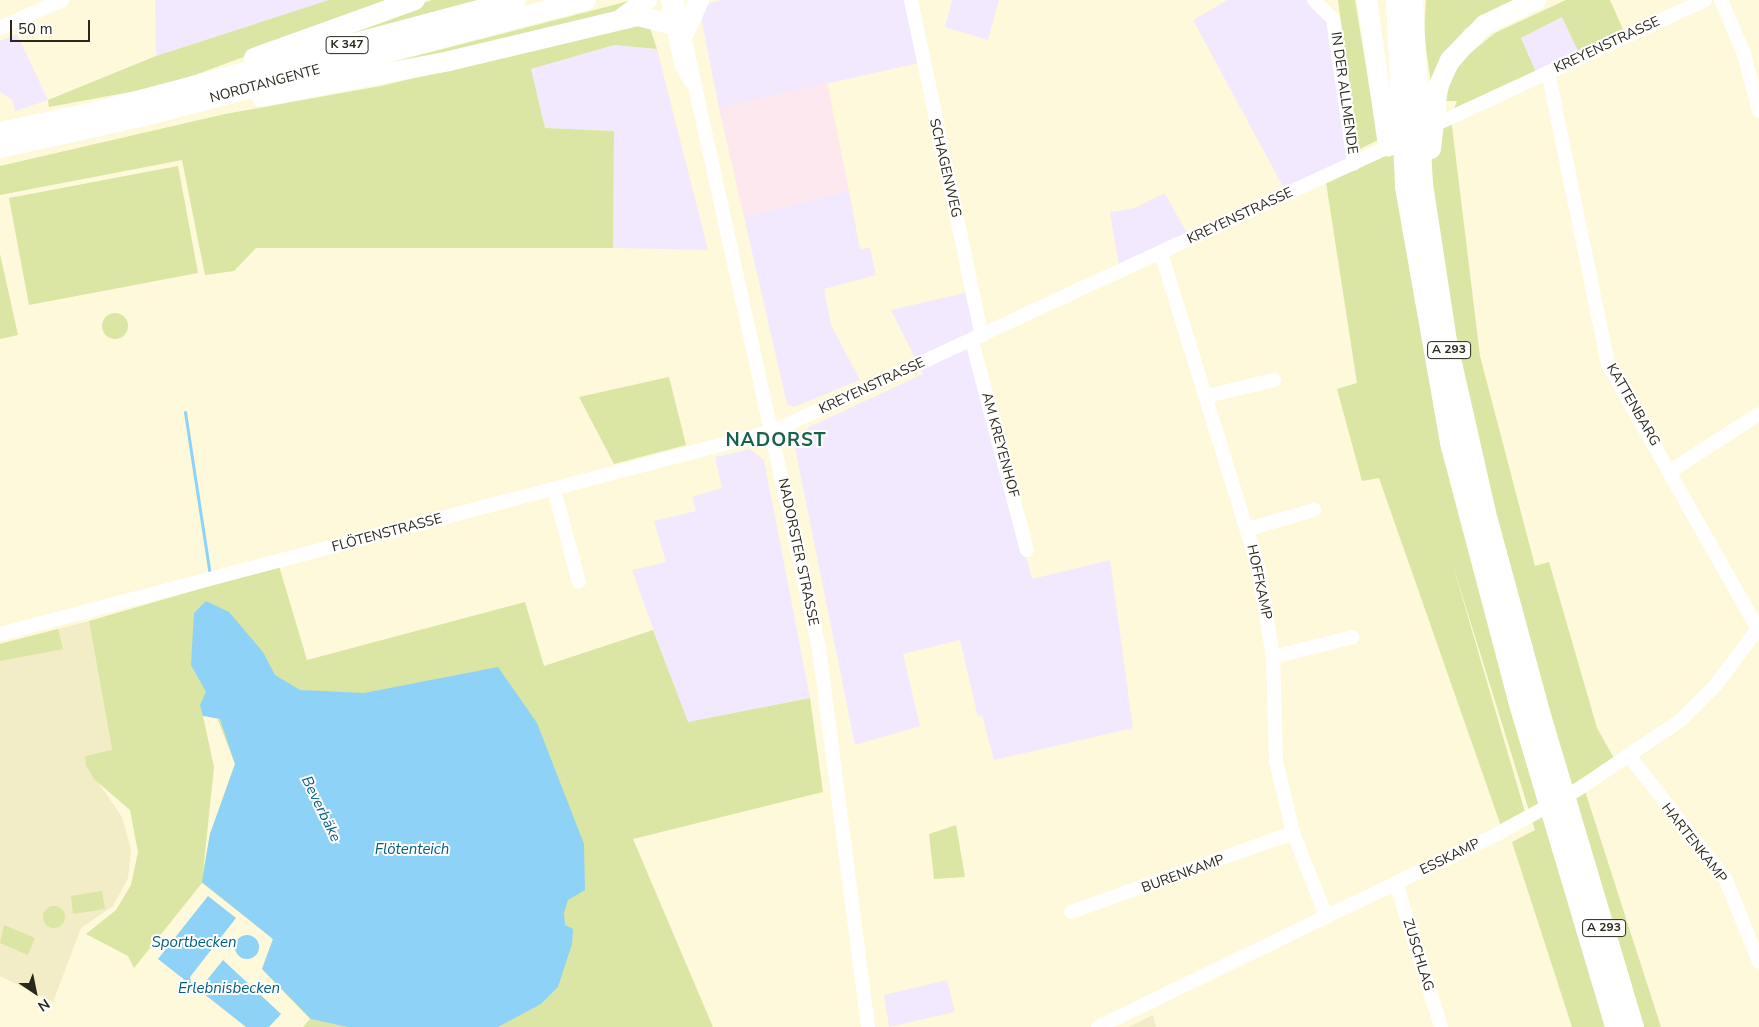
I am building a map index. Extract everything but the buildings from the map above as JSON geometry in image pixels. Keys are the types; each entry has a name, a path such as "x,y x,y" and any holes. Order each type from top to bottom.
{"highway":[{"name":"K 347","path":"179,90 205,74 415,0"},
{"name":"NORDTANGENTE","path":"0,132 179,90 515,0"},
{"name":"NORDTANGENTE","path":"0,148 217,97 586,0"},
{"name":"K 347","path":"615,21 647,0"},
{"path":"678,28 699,0"},
{"path":"1367,0 1399,104 1414,184"},
{"name":"A 293","path":"1396,0 1399,104 1414,184 1460,398 1547,768"},
{"name":"A 293","path":"1399,104 1413,0"},
{"path":"1414,184 1438,87 1462,43 1484,25 1536,0"},
{"name":"K 347","path":"217,97 247,99 366,78 615,21 651,17 678,28"},
{"name":"A 293","path":"1414,184 1417,275 1450,444 1567,834 1634,1027"},
{"name":"A 293","path":"1567,834 1615,1027"}],"street":[{"path":"0,28 62,0"},
{"name":"NADORSTER STRASSE","path":"668,0 678,28 692,84 773,431 825,688 868,1027"},
{"name":"NADORSTER STRASSE","path":"676,0 678,28"},
{"name":"SCHAGENWEG","path":"911,0 977,338"},
{"name":"IN DER ALLMENDE","path":"1314,0 1333,19 1354,163"},
{"name":"KREYENSTRASSE","path":"773,431 1705,0"},
{"path":"1721,0 1744,54 1759,111"},
{"name":"KATTENBARG","path":"1548,72 1608,364 1672,470 1759,629"},
{"name":"HOFFKAMP","path":"1161,253 1248,529 1273,657 1276,760 1293,832 1326,916"},
{"name":"AM KREYENHOF","path":"977,338 1027,550"},
{"path":"1207,396 1274,380"},
{"path":"1672,470 1759,414"},
{"name":"FLÖTENSTRASSE","path":"0,634 773,431"},
{"path":"554,489 579,582"},
{"path":"1248,529 1314,510"},
{"name":"ESSKAMP","path":"1098,1027 1516,824 1630,757 1682,720 1715,686 1759,629"},
{"path":"1273,657 1353,637"},
{"name":"HARTENKAMP","path":"1630,757 1726,880 1759,962"},
{"name":"BURENKAMP","path":"1071,912 1293,832"},
{"name":"ZUSCHLAG","path":"1396,882 1441,1027"}],"shaded area":[{"path":"155,0 330,0 156,56"},
{"path":"722,0 911,0 923,62 719,108 700,12 705,4"},
{"path":"952,0 999,0 988,40 945,27"},
{"path":"1228,0 1314,0 1333,19 1354,163 1287,194 1193,20"},
{"path":"1563,17 1581,57 1538,77 1521,38"},
{"path":"17,34 48,100 15,111 12,100 0,92 0,41"},
{"path":"614,45 657,49 708,250 613,248 614,131 545,128 531,69"},
{"path":"827,82 849,191 744,217 719,108"},
{"path":"849,191 860,249 870,248 876,275 824,289 831,325 860,380 794,407 787,404 744,217"},
{"path":"1165,193 1190,239 1120,272 1110,212 1135,208"},
{"path":"973,291 982,336 972,340 1032,579 1110,560 1133,728 994,760 982,715 978,717 960,640 903,654 920,726 855,745 794,443 809,427 923,374 891,310"},
{"path":"750,449 764,460 810,698 687,722 632,570 666,562 654,521 696,511 692,497 722,488 715,457"},
{"path":"89,621 112,751 85,756 86,765 122,817 131,850 128,878 113,906 81,928 53,1002 0,976 0,644"},
{"path":"947,980 955,1012 889,1027 884,995"},
{"path":"1153,1015 1156,1027 1129,1027"}],"green space":[{"path":"329,0 396,0 168,85 49,107 48,100 156,56"},
{"path":"432,0 479,0 283,54 382,17"},
{"path":"633,0 621,10 540,33 315,82"},
{"path":"1338,0 1355,0 1378,140 1358,150"},
{"path":"1426,0 1522,0 1465,29 1431,84 1424,34"},
{"path":"1566,0 1610,0 1626,36 1581,57 1562,17 1521,38 1538,77 1451,118 1480,356 1535,566 1549,562 1597,728 1615,760 1585,791 1661,1027 1572,1027 1512,842 1535,830 1451,559 1525,812 1501,826 1379,478 1362,481 1337,389 1357,383 1325,176 1451,117 1457,101 1445,101 1453,74 1469,54 1495,33"},
{"path":"648,22 657,49 614,45 531,69 545,128 614,131 613,248 256,248 234,271 205,275 182,160 0,195 0,166 225,114 381,86"},
{"path":"178,166 198,273 29,305 9,198"},
{"path":"0,254 18,335 0,339"},
{"path":"115,313 124,317 128,326 124,335 115,339 106,335 102,326 106,317"},
{"path":"669,377 686,445 614,464 579,397"},
{"path":"279,566 307,660 525,602 544,666 653,630 688,722 810,698 823,792 633,839 713,1027 303,1027 310,1019 262,969 273,939 202,883 134,968 128,956 86,934 116,910 131,885 138,852 130,810 94,779 86,765 85,756 112,750 89,621","holes":["216,715 235,764 210,834 203,872 214,767 203,716"]},
{"path":"58,629 63,649 0,661 0,644"},
{"path":"956,825 965,877 934,879 929,834"},
{"path":"102,891 105,909 73,914 71,896"},
{"path":"54,906 62,909 65,917 62,925 54,928 46,925 43,917 46,909"},
{"path":"4,925 35,938 28,955 0,943"}],"water":[{"name":"Flötenteich","path":"206,601 229,612 263,652 275,675 300,690 364,693 498,667 537,723 584,844 585,890 568,900 564,913 565,925 573,929 572,944 558,987 541,1004 498,1027 348,1027 311,1019 262,969 273,939 202,882 210,834 235,764 220,719 203,716 200,705 206,692 191,665 194,613"},
{"name":"Sportbecken","path":"208,896 236,918 190,977 192,986 185,995 181,992 186,981 158,959"},
{"path":"247,935 256,938 259,947 256,956 247,959 238,956 235,947 238,938"},
{"name":"Erlebnisbecken","path":"223,960 281,1014 269,1027 246,1027 199,990"}],"waterway":[{"name":"Beverbäke","path":"185,412 210,576"}],"district":[{"name":"NADORST","path":"776,441"}]}
